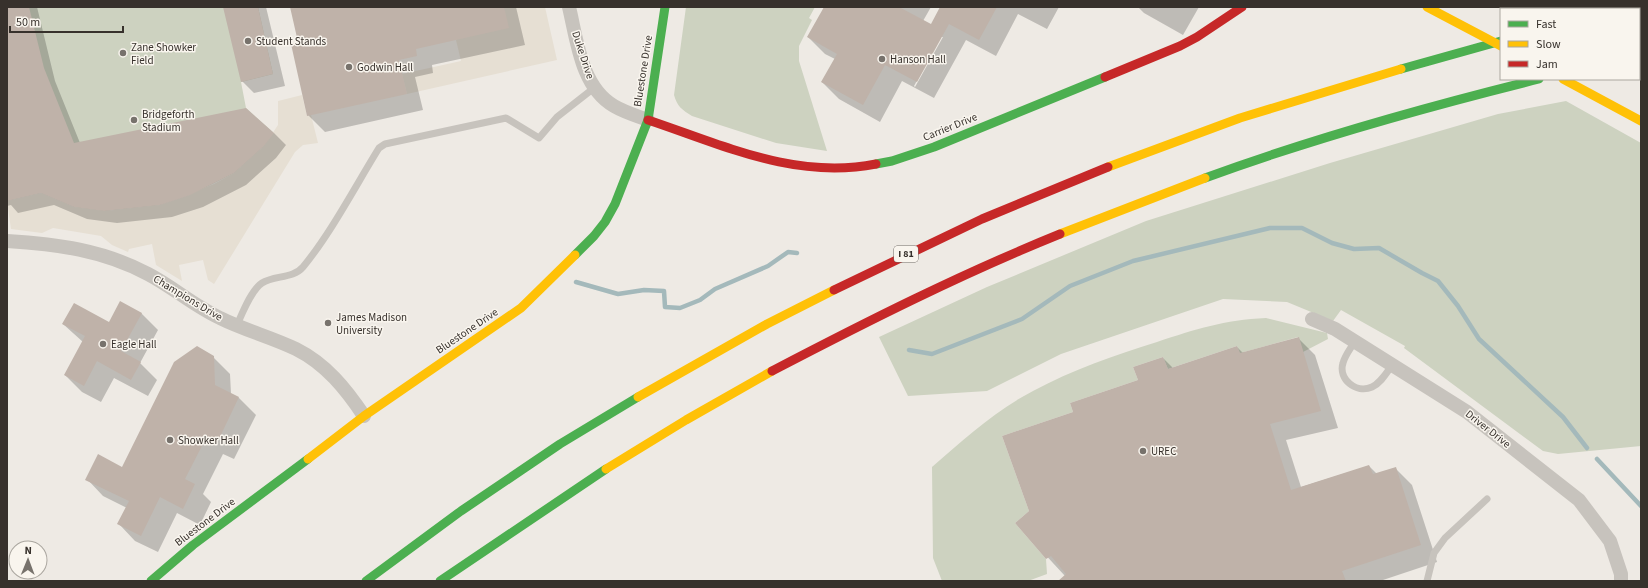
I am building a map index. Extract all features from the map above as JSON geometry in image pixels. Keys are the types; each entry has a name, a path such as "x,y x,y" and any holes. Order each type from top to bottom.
{"main road":[{"name":"Bluestone Drive","path":"150,581 193,545 322,450 364,416 521,308 594,236 605,222 615,204 648,120 665,7"},
{"name":"Carrier Drive","path":"648,120 756,158 787,164 820,168 848,167 880,163 912,155 954,139 1180,46 1206,32 1242,7"},
{"path":"1427,7 1500,45"},
{"name":"I 81","path":"366,581 464,509 573,438 728,346 853,278 1076,180 1206,130 1332,89 1500,41"},
{"path":"440,581 558,500 674,428 769,373 872,320 960,278 1125,208 1254,161 1412,112 1536,80"},
{"path":"1565,80 1641,120"}],"street":[{"name":"Duke Drive","path":"569,7 584,64 594,88 614,106 648,120"},
{"name":"Champions Drive","path":"7,241 67,246 111,258 147,273 209,313 289,346 313,359 339,382 364,416"},
{"name":"Driver Drive","path":"1312,319 1335,329 1393,364 1467,412 1579,500 1610,541 1621,574 1621,581"}],"lane":[{"path":"237,325 256,289 262,283 291,275 302,268 319,245 379,148 385,144 506,118 539,138 557,117 594,88"},
{"path":"1355,341 1343,362 1342,369 1343,376 1352,386 1365,389 1372,387 1387,374 1393,364"},
{"path":"1426,581 1434,553 1445,538 1487,499"}],"green space":[{"name":"Bridgeforth Stadium","path":"7,7 258,7 273,74 241,82 246,108 274,133 264,146 234,173 190,195 160,205 104,211 74,207 41,193 7,201"},
{"path":"686,7 815,7 809,18 812,20 799,46 799,61 827,151 776,143 692,116 680,107 674,95"},
{"path":"1566,101 1641,143 1641,446 1558,454 1543,451 1404,348 1405,346 1341,310 1333,321 1287,302 1223,299 1061,354 987,391 908,396 879,337 987,287 1146,221 1330,163 1498,114"},
{"path":"1266,318 1327,333 1328,339 1303,352 1298,337 1244,352 1245,358 1242,359 1237,346 1168,369 1163,357 1133,367 1138,380 1070,403 1073,412 1002,436 1029,511 1015,523 1046,559 1047,574 1028,581 942,581 933,558 932,467 968,436 1006,407 1063,376 1125,352 1198,329 1223,323"}],"shaded area":[{"path":"504,7 545,7 557,60 407,94 402,74 461,61 456,40"},
{"path":"302,95 307,116 311,115 318,143 303,145 295,152 214,284 208,280 203,260 179,265 182,281 156,265 152,244 129,249 128,252 112,245 101,236 53,228 42,233 11,229 7,201 41,193 74,207 105,211 160,205 214,184 234,173 264,146 278,125 278,101"}],"building":[{"name":"Bridgeforth Stadium","path":"7,7 29,7 44,68 74,143 246,108 274,133 264,146 234,173 190,195 160,205 104,211 74,207 41,193 7,201"},
{"name":"Student Stands","path":"223,7 258,7 273,74 241,82"},
{"name":"Godwin Hall","path":"290,7 504,7 509,28 416,49 417,56 399,60 407,94 307,116 291,44 298,42"},
{"name":"Hanson Hall","path":"824,7 899,7 931,24 940,7 997,7 979,40 949,24 917,82 885,65 863,105 821,82 837,54 807,37"},
{"name":"Eagle Hall","path":"120,301 142,313 121,351 141,362 131,380 97,361 84,386 64,375 85,336 62,324 74,303 109,322"},
{"name":"UREC","path":"1299,337 1321,411 1270,424 1291,490 1369,465 1373,474 1396,467 1421,545 1342,571 1346,581 1058,581 1066,574 1051,556 1046,559 1015,523 1029,511 1002,436 1073,412 1070,403 1138,380 1133,367 1163,357 1168,369 1237,346 1240,353"},
{"name":"Showker Hall","path":"197,346 214,356 215,385 239,397 217,443 206,438 185,479 195,484 183,509 160,497 141,536 117,524 129,501 85,480 98,454 122,467 174,362"}],"waterway":[{"path":"909,350 932,354 1022,319 1070,286 1133,261 1270,228 1302,228 1332,243 1354,249 1379,248 1438,281 1458,306 1479,339 1563,417 1587,448"},
{"path":"576,282 618,294 644,290 664,291 665,307 680,308 700,300 715,289 768,266 788,252 797,253"},
{"path":"1597,459 1641,506"}],"traffic: fast":[{"path":"575,255 594,236 605,222 615,204 648,120 665,7"},
{"path":"1401,69 1500,41"},
{"path":"876,164 892,161 934,147 1105,77"},
{"path":"1205,178 1329,136 1535,80"},
{"path":"366,581 461,511 560,444 638,397"},
{"path":"151,581 193,545 308,459"},
{"path":"440,581 606,469"}],"traffic: slow":[{"path":"1427,7 1500,45"},
{"path":"1108,167 1240,118 1401,69"},
{"path":"1565,80 1641,121"},
{"path":"1060,234 1205,178"},
{"path":"308,459 364,416 521,308 575,255"},
{"path":"638,397 767,324 834,290"},
{"path":"606,469 686,420 772,371"}],"traffic: jam":[{"path":"1105,77 1180,46 1197,37 1242,7"},
{"path":"648,120 732,149 788,164 846,168 876,164"},
{"path":"834,290 982,219 1108,167"},
{"path":"772,371 914,299 986,265 1060,234"}],"place":[{"name":"Student Stands","path":"248,41"},
{"name":"Zane Showker Field","path":"123,53"},
{"name":"Hanson Hall","path":"882,59"},
{"name":"Godwin Hall","path":"349,67"},
{"name":"Bridgeforth Stadium","path":"134,120"},
{"name":"James Madison University","path":"328,323"},
{"name":"Eagle Hall","path":"103,344"},
{"name":"Showker Hall","path":"170,440"},
{"name":"UREC","path":"1143,451"}]}
